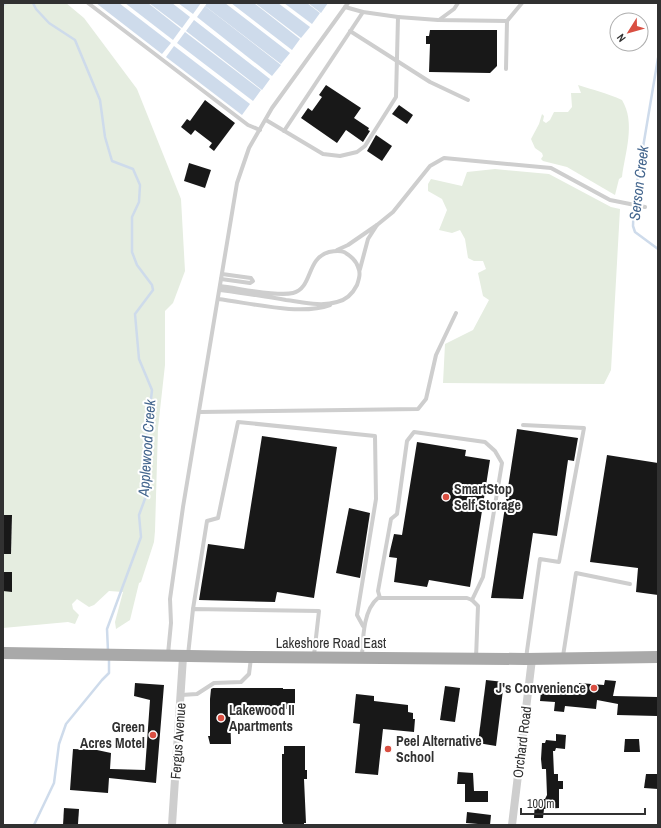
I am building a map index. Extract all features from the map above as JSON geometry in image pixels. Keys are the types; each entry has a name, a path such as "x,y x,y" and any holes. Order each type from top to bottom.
{"main road":[{"name":"Lakeshore Road East","path":"3,653 251,658 529,659 658,657"}],"street":[{"name":"Fergus Avenue","path":"172,825 180,695 185,657"},
{"name":"Orchard Road","path":"512,825 529,659"}],"lane":[{"path":"88,3 248,125 260,130"},
{"path":"167,656 171,622 171,591 183,507 237,183 249,148 266,120 348,3"},
{"path":"438,20 454,9 458,3"},
{"path":"506,70 507,21 522,3"},
{"path":"345,7 363,12 398,17 438,20 507,21"},
{"path":"284,131 363,12"},
{"path":"266,120 323,154 340,156 357,152 365,146 395,99 398,17"},
{"path":"350,31 430,82 468,100"},
{"path":"220,288 293,293 304,285 311,267 317,259 325,254 348,245 378,224 393,212 430,166 444,158 551,168 610,200 645,207"},
{"path":"218,299 300,310 318,309 345,299 354,290 368,240 378,224"},
{"path":"334,251 341,251 350,256 356,262 360,272"},
{"path":"221,280 250,284 253,281 251,278 222,274"},
{"path":"220,288 307,302 327,304 338,302"},
{"path":"200,412 418,409 426,399 436,354 456,313"},
{"path":"185,657 206,521 218,518 238,422 375,436 376,499 357,615 363,626"},
{"path":"523,425 584,428 559,562 540,559 529,659"},
{"path":"380,598 378,591 391,519 397,514 407,441 414,432 485,442 496,451 502,463 483,577 472,600"},
{"path":"562,658 576,573 630,584"},
{"path":"362,658 363,626 373,604 380,598 467,598 472,600 478,606 476,659"},
{"path":"192,609 319,611 314,658"},
{"path":"180,695 197,694 214,683 241,682 249,674 251,658"}],"shaded area":[{"path":"3,3 66,3 84,18 137,89 181,199 185,271 173,303 165,311 165,365 158,428 154,542 141,582 139,583 130,620 116,629 115,622 123,592 109,591 94,605 89,607 77,599 72,604 73,609 79,615 75,624 68,622 3,628 3,591 12,591 12,572 3,572 3,554 11,553 12,515 3,515"},
{"path":"578,85 622,100 626,109 629,128 628,138 622,177 619,179 615,195 567,167 543,161 541,159 543,156 542,153 535,148 531,139 539,124 542,114 544,116 543,121 546,123 550,120 554,112 568,112 572,107 571,93 581,93"},
{"path":"495,169 549,174 611,207 620,209 611,370 604,384 443,383 445,344 473,330 489,300 483,296 478,273 486,269 483,261 474,261 468,258 465,239 460,230 452,233 439,230 447,210 442,199 428,191 428,184 431,179 462,186 467,172"}],"water":[{"path":"96,3 119,3 171,43 162,54"},
{"path":"125,3 148,3 181,29 173,40"},
{"path":"149,3 172,3 190,17 182,28"},
{"path":"178,3 201,3 193,14"},
{"path":"207,3 225,3 290,53 281,64 205,6"},
{"path":"231,3 254,3 300,39 292,50"},
{"path":"255,3 278,3 310,27 301,38"},
{"path":"284,3 307,3 320,13 312,24"},
{"path":"308,3 328,3 321,13"},
{"path":"205,6 281,65 272,76 197,17"},
{"path":"194,20 270,79 262,90 186,31"},
{"path":"185,32 261,90 253,101 177,43"},
{"path":"174,46 250,104 242,115 166,57"}],"building":[{"path":"430,30 497,30 497,66 490,73 429,72 430,44 426,44 426,36 429,36"},
{"path":"326,85 361,108 354,118 369,128 368,130 370,131 363,142 346,130 337,143 301,118 308,108 312,111 322,97 319,95"},
{"path":"205,100 235,123 214,151 209,147 212,143 195,130 191,135 181,127 187,119 190,121"},
{"path":"399,105 413,115 407,124 392,114"},
{"path":"376,135 392,146 382,161 367,151"},
{"path":"189,163 211,170 205,188 184,181"},
{"path":"517,429 578,438 574,461 568,460 557,536 533,533 523,599 491,598"},
{"path":"262,436 337,447 314,598 277,592 275,602 199,600 208,544 244,549"},
{"name":"SmartStop Self Storage","path":"417,442 466,450 465,456 490,460 470,587 429,580 427,587 394,582 397,558 389,557 394,534 402,535"},
{"path":"607,455 658,463 658,595 636,592 638,568 590,562"},
{"path":"349,508 370,513 360,578 336,573"},
{"path":"3,515 12,515 11,554 3,554"},
{"path":"3,572 12,572 12,592 3,591"},
{"path":"486,680 504,682 496,746 478,743"},
{"path":"605,680 616,681 613,696 658,697 657,716 617,715 618,704 597,700 596,709 565,706 564,712 554,711 555,702 540,701 541,692 556,693 557,686 578,689 579,683 604,685"},
{"path":"135,683 164,685 156,783 109,778 108,793 70,790 73,749 97,750 111,753 110,769 145,770 150,700 134,696"},
{"path":"445,686 460,688 455,722 440,720"},
{"name":"Lakewood II Apartments","path":"211,689 295,689 295,705 291,705 291,709 286,709 286,712 256,709 257,712 230,712 231,744 210,744 208,736 210,736 210,699"},
{"path":"356,694 374,696 374,701 408,705 408,712 413,713 413,719 415,719 414,732 383,729 378,775 355,773 360,724 353,723"},
{"path":"556,734 566,735 565,749 556,748 555,751 553,751 554,774 558,774 558,781 563,781 563,789 559,789 559,808 544,809 543,818 534,818 535,799 545,799 547,795 546,769 542,769 541,759 542,743 545,743 546,740 556,741"},
{"path":"625,739 639,739 640,752 624,752"},
{"path":"284,746 305,746 305,770 307,770 307,779 304,779 306,823 304,823 304,825 284,825 282,822 282,754 284,754"},
{"path":"458,772 473,773 474,791 488,791 488,802 465,802 465,784 457,784"},
{"path":"646,774 658,774 658,789 644,788"},
{"path":"64,808 79,809 78,824 63,825"},
{"path":"467,812 491,815 490,825 466,823"}],"waterway":[{"name":"Applewood Creek","path":"33,3 36,9 49,23 75,40 100,100 105,137 112,161 133,169 140,185 139,202 132,217 132,252 137,265 152,285 153,290 135,314 139,359 152,390 144,462 146,496 139,515 141,537 107,629 108,651"},
{"name":"Serson Creek","path":"658,58 634,201 633,226 635,232 658,249"},
{"name":"Applewood Creek","path":"34,825 54,783 59,744 66,724 109,673 109,658"}],"place":[{"name":"SmartStop Self Storage","path":"446,497"},
{"name":"J's Convenience","path":"594,688"},
{"name":"Lakewood II Apartments","path":"221,718"},
{"name":"Green Acres Motel","path":"153,735"},
{"name":"Peel Alternative School","path":"388,749"}]}
